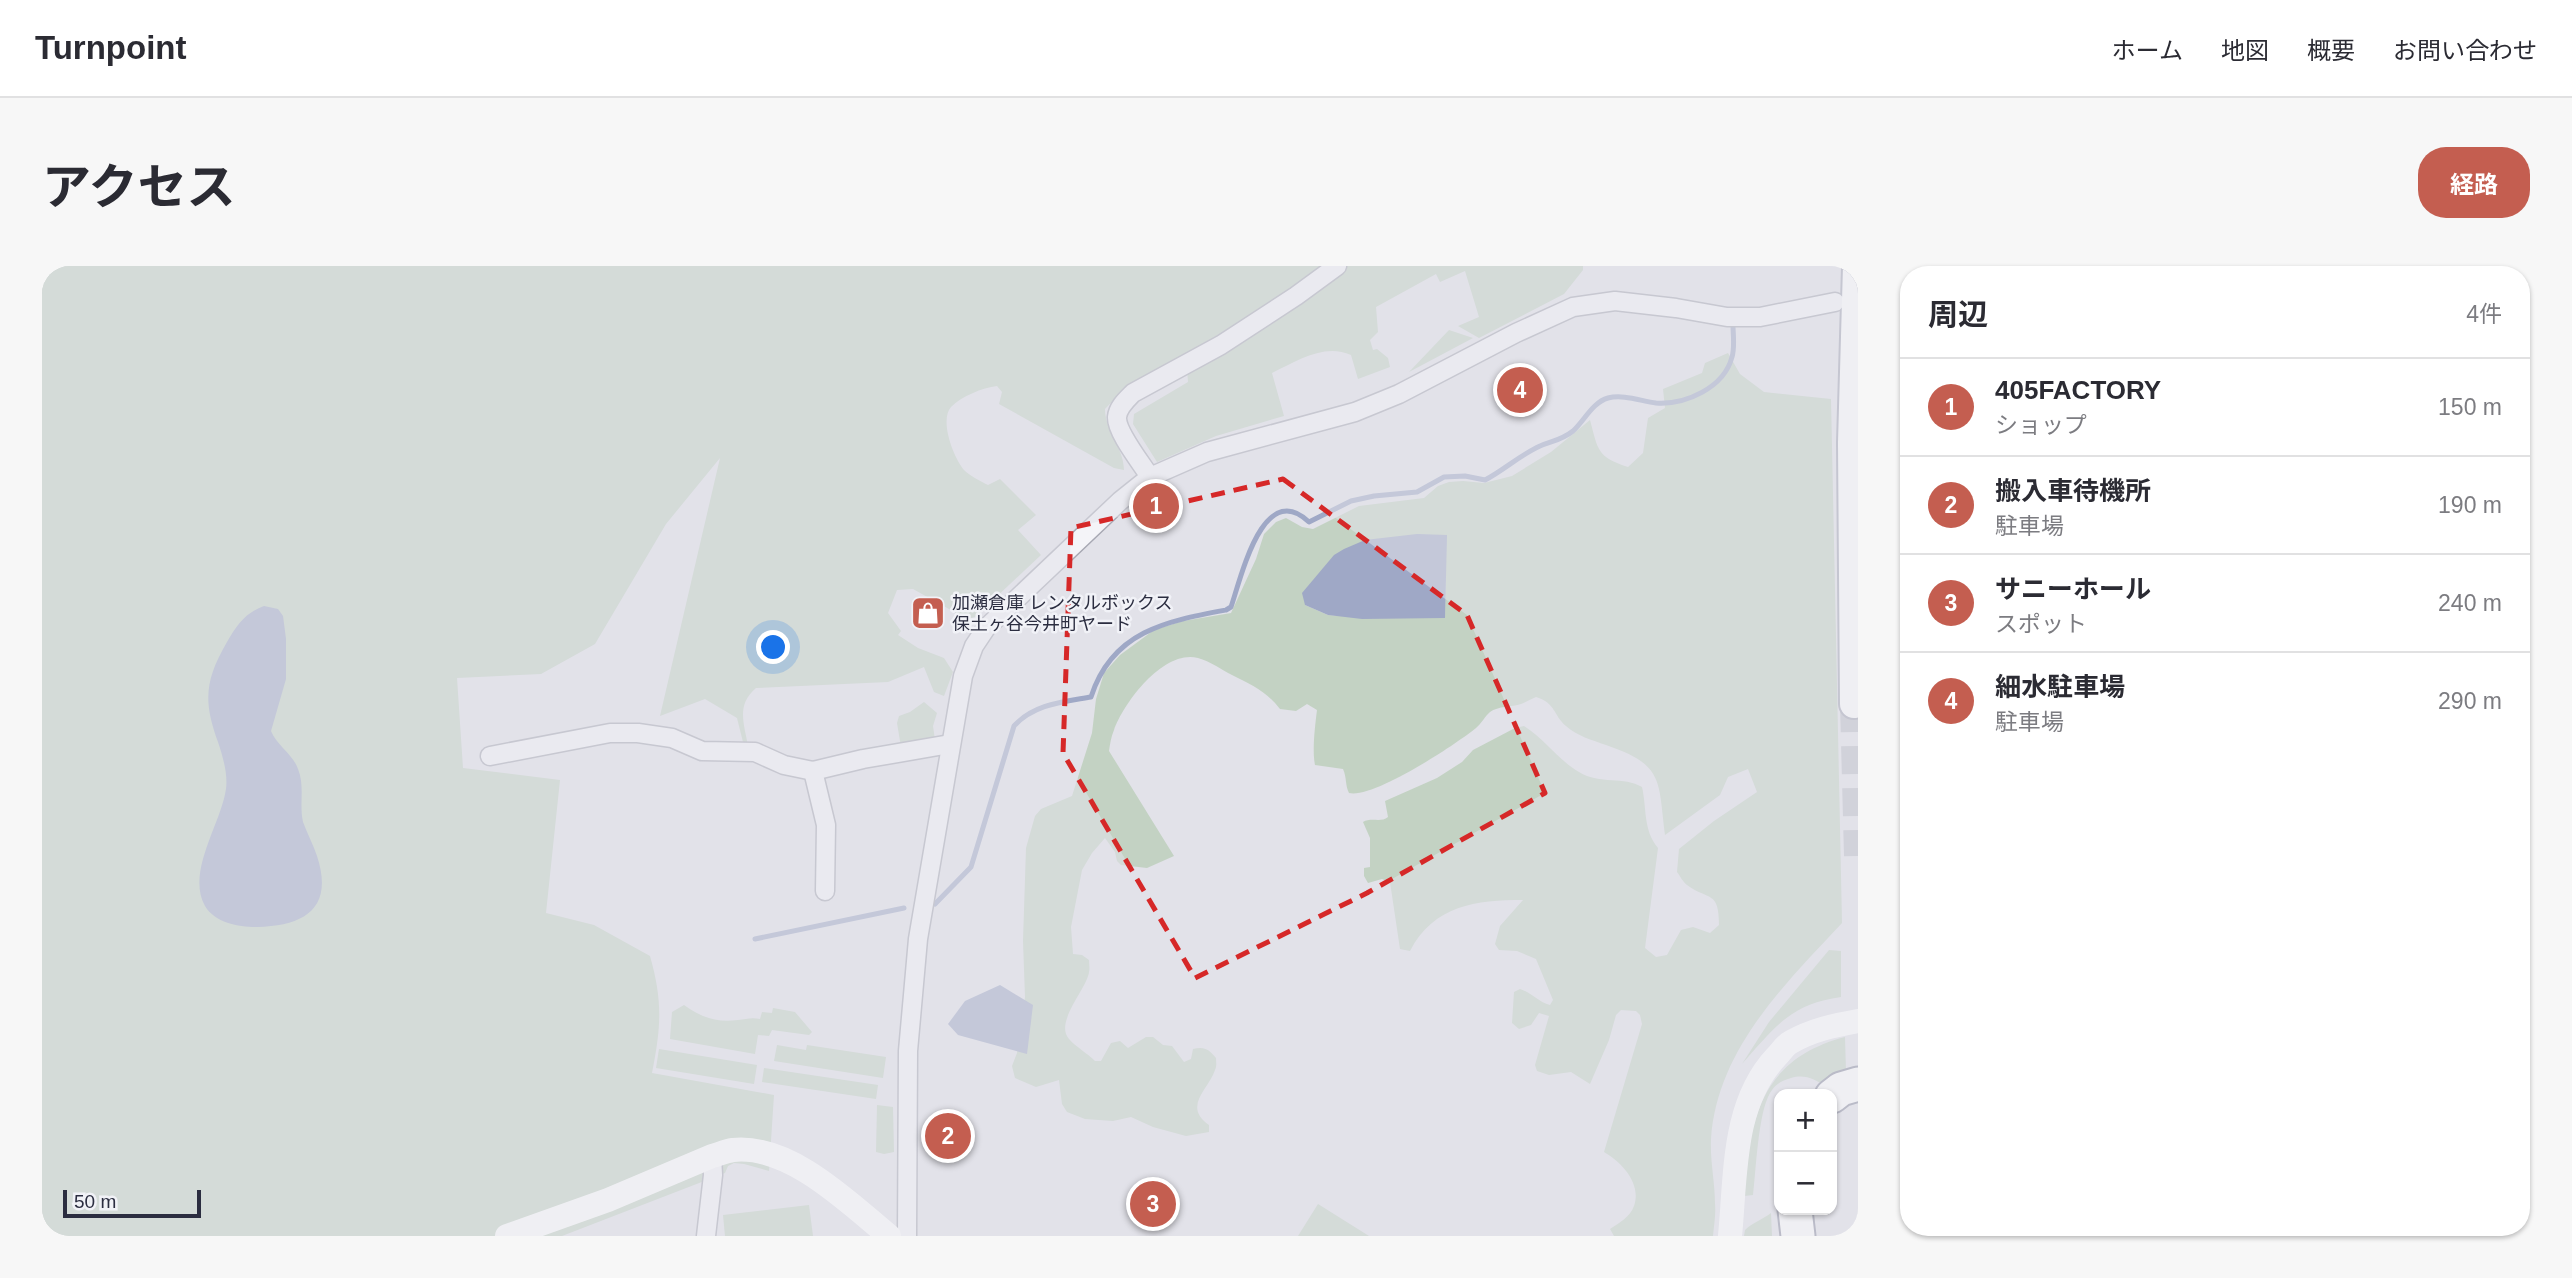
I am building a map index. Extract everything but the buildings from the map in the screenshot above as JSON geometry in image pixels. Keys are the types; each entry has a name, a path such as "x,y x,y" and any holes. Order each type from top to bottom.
{"highway":[{"path":"1837,1092 1858,1084"},
{"path":"1784,1215 1785,1236"},
{"path":"1796,1215 1798,1236"}],"main road":[{"path":"1854,704 1852,443 1857,266"}],"street":[{"path":"1150,477 1121,431 1117,418 1122,404 1133,393 1221,345 1337,266"},
{"path":"907,1236 908,1051 918,940 963,676 974,646 986,628 1120,501 1150,477 1207,452 1366,408 1576,306 1615,301 1727,317 1760,317 1835,302"},
{"path":"490,756 610,733 638,733 672,738 702,751 755,752 784,765 813,771 863,758 950,744"},
{"path":"813,771 826,825 825,891"},
{"path":"1730,1236 1738,1147 1747,1104 1763,1070 1788,1043 1815,1031 1858,1021"},
{"path":"507,1236 608,1200 712,1156 734,1150 756,1152 802,1167 826,1183 889,1236"},
{"path":"706,1236 713,1175 712,1156"}],"highlighted area":[{"path":"1283,479 1467,615 1545,793 1367,893 1195,978 1063,753 1071,528"}],"green space":[{"path":"42,266 1583,266 1583,270 1564,294 1479,338 1458,326 1479,317 1465,271 1440,282 1436,274 1376,307 1378,332 1370,340 1373,350 1377,349 1388,358 1390,367 1358,379 1351,355 1331,351 1301,359 1272,373 1284,416 1216,436 1157,462 1133,424 1134,414 1188,382 1186,356 1125,388 1105,409 1124,470 1114,468 999,404 1002,392 997,386 961,399 951,407 947,421 949,439 956,457 966,472 988,485 1000,479 1036,515 1018,530 1041,555 975,617 967,619 913,589 897,590 888,613 901,631 898,635 918,648 944,658 953,672 944,696 934,692 924,667 888,682 756,688 746,701 743,715 748,746 744,746 737,718 705,699 660,716 720,458 666,524 595,644 541,674 457,678 463,768 560,780 546,913 594,925 650,956 659,1001 652,1073 774,1095 769,1171 734,1163 728,1166 725,1173 562,1236 42,1236"},
{"path":"1449,330 1473,338 1409,372"},
{"path":"1728,353 1740,374 1764,392 1831,399 1842,923 1798,970 1757,1021 1726,1076 1716,1107 1711,1139 1715,1208 1713,1236 1614,1236 1610,1229 1630,1213 1636,1197 1633,1181 1617,1161 1604,1152 1642,1024 1640,1015 1636,1011 1621,1010 1616,1015 1609,1040 1590,1084 1571,1072 1549,1075 1537,1071 1535,1065 1549,1016 1539,1013 1531,1025 1519,1029 1512,1023 1514,992 1520,989 1550,1005 1553,1000 1536,959 1517,951 1499,950 1495,944 1500,926 1523,900 1489,902 1458,908 1431,924 1410,951 1400,949 1390,882 1382,879 1368,883 1364,876 1364,868 1370,867 1370,838 1363,822 1388,817 1385,801 1437,778 1462,762 1473,750 1524,726 1579,772 1595,778 1628,782 1642,787 1648,827 1658,848 1645,948 1656,957 1667,955 1681,930 1693,927 1710,933 1719,925 1715,901 1687,885 1677,872 1679,849 1757,792 1748,769 1728,777 1720,795 1665,835 1659,787 1648,768 1625,752 1575,732 1562,722 1551,706 1536,697 1521,704 1493,710 1465,736 1394,780 1360,793 1349,793 1343,769 1315,765 1317,710 1307,704 1296,711 1280,709 1258,689 1198,658 1185,657 1159,669 1136,693 1119,718 1109,751 1174,856 1147,868 1121,865 1105,838 1092,853 1082,870 1071,927 1073,954 1082,955 1089,960 1089,970 1068,1015 1065,1032 1072,1042 1095,1061 1101,1061 1111,1043 1120,1041 1128,1048 1146,1037 1153,1037 1163,1045 1172,1046 1184,1062 1191,1059 1193,1049 1209,1050 1216,1058 1216,1067 1197,1104 1201,1118 1209,1125 1209,1132 1186,1136 1153,1127 1131,1117 1113,1121 1085,1119 1067,1112 1062,1104 1059,1080 1036,1087 1015,1078 1012,1066 1017,1053 1025,997 1023,941 1026,848 1035,816 1041,809 1072,796 1092,733 1096,699 1104,673 1120,655 1154,630 1183,621 1231,613 1256,559 1264,534 1276,522 1286,518 1302,527 1313,529 1359,506 1424,498 1438,486 1449,482 1484,483 1512,476 1551,452 1590,420 1595,439 1604,456 1628,467 1643,453 1648,418 1665,408 1663,389 1702,373 1705,363","holes":["1446,535 1445,618 1328,615 1305,605"]},
{"path":"924,702 937,713 933,726 935,740 901,747 897,723 899,716"},
{"path":"1829,950 1841,951 1841,997 1809,1005 1784,1020 1742,1064 1769,1022"},
{"path":"684,1005 703,1016 723,1021 760,1019 762,1012 772,1013 773,1008 795,1012 812,1032 809,1035 772,1030 769,1036 758,1035 755,1054 670,1039 672,1012"},
{"path":"1845,1037 1846,1072 1826,1087 1801,1077 1784,1080 1772,1090 1766,1102 1760,1128 1753,1195 1744,1196 1750,1142 1756,1118 1777,1077 1794,1060 1817,1047"},
{"path":"777,1045 806,1050 807,1045 886,1057 883,1078 774,1061"},
{"path":"659,1049 757,1065 754,1084 656,1068"},
{"path":"764,1068 878,1085 876,1099 762,1082"},
{"path":"877,1105 893,1107 894,1152 876,1152"},
{"path":"1318,1204 1369,1236 1298,1236"},
{"path":"809,1205 813,1236 725,1236 723,1215"},
{"path":"1771,1213 1772,1236 1744,1236 1745,1230"}],"water":[{"path":"1417,534 1447,535 1445,618 1362,619 1328,615 1305,605 1302,593 1334,555 1365,540"},
{"path":"264,606 278,609 283,616 286,639 286,679 271,731 293,759 300,775 303,822 317,856 322,889 318,901 302,918 274,926 250,927 228,923 209,912 200,893 200,878 206,848 226,789 226,771 208,702 211,680 214,668 238,625 252,612"},
{"path":"1000,985 1033,1005 1027,1054 958,1035 948,1024 965,1001"}],"waterway":[{"path":"935,904 971,867 1014,726 1040,708 1091,697 1100,675 1113,657 1127,643 1144,633 1183,619 1231,607 1256,537 1267,522 1279,513 1293,512 1309,522 1351,501 1417,492 1444,477 1465,476 1485,480 1540,446 1569,434 1603,400 1626,397 1667,403 1691,397 1712,386 1728,368 1733,349 1733,325"},
{"path":"755,939 904,908"}],"tunnel":[{"path":"1854,704 1858,856"}],"place":[{"name":"細水駐車場","path":"1520,390"},
{"name":"405FACTORY","path":"1156,506"},
{"name":"加瀬倉庫 レンタルボックス 保土ヶ谷今井町ヤード","path":"928,613"},
{"name":"搬入車待機所","path":"948,1136"},
{"name":"サニーホール","path":"1153,1204"}]}
